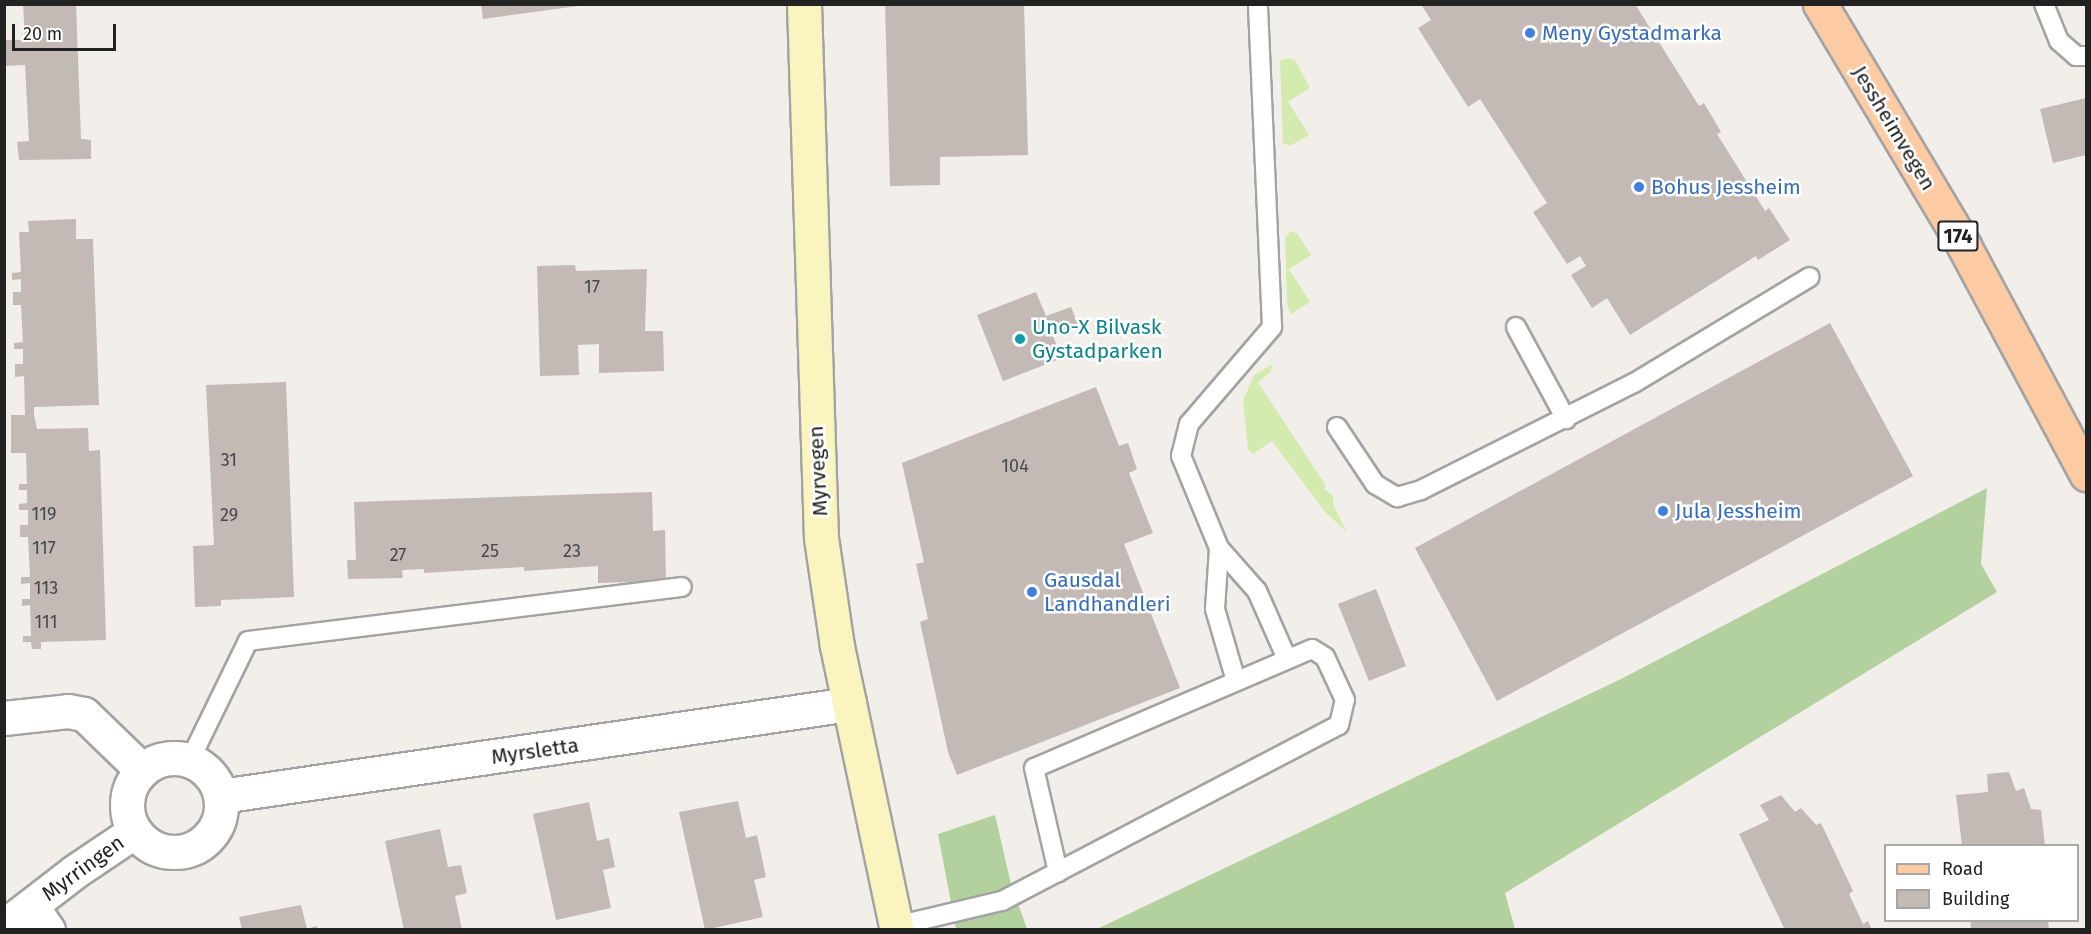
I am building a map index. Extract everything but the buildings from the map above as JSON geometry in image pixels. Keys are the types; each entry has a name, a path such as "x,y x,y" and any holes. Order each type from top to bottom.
{"main road":[{"name":"Jessheimvegen","path":"1820,4 1964,246 2086,474"}],"street":[{"name":"Myrvegen","path":"804,4 821,538 849,704 897,928"},
{"name":"Myrsletta","path":"221,796 849,704"},
{"path":"4,718 68,711 84,714 142,770"},
{"path":"165,759 190,760 210,774 221,796 216,827 192,849 160,850 135,831 128,812 129,792 142,770 165,759"},
{"name":"Myrringen","path":"4,926 40,918 74,872 135,831"}],"lane":[{"path":"1257,4 1272,327 1189,424 1181,456 1219,548 1257,591 1287,659"},
{"path":"2044,4 2059,41 2076,56 2086,56"},
{"path":"1338,428 1376,484 1397,497 1421,490 1634,383 1810,277"},
{"path":"1516,327 1566,418"},
{"path":"1219,548 1215,609 1236,681"},
{"path":"190,760 248,641 682,587"},
{"path":"897,928 1002,901 1058,872 1340,725 1345,700 1325,657 1312,649 1034,768 1058,872"}],"green space":[{"path":"1288,58 1295,60 1310,88 1288,102 1309,135 1290,146 1283,143 1280,61"},
{"path":"1291,231 1297,233 1311,255 1289,269 1310,302 1291,314 1287,304 1285,237"},
{"path":"1273,364 1270,373 1258,382 1326,486 1324,489 1333,496 1333,505 1347,532 1325,512 1272,441 1253,454 1248,449 1243,401 1254,375"},
{"path":"1987,488 1981,564 1997,592 1505,893 1515,929 1097,929 1621,679"},
{"path":"995,815 1011,884 1027,929 956,929 938,834"}],"place":[{"name":"Meny Gystadmarka","path":"1530,33"},
{"name":"Bohus Jessheim","path":"1639,187"},
{"name":"Uno-X Bilvask Gystadparken","path":"1020,339"},
{"name":"Jula Jessheim","path":"1663,511"},
{"name":"Gausdal Landhandleri","path":"1032,592"}]}
